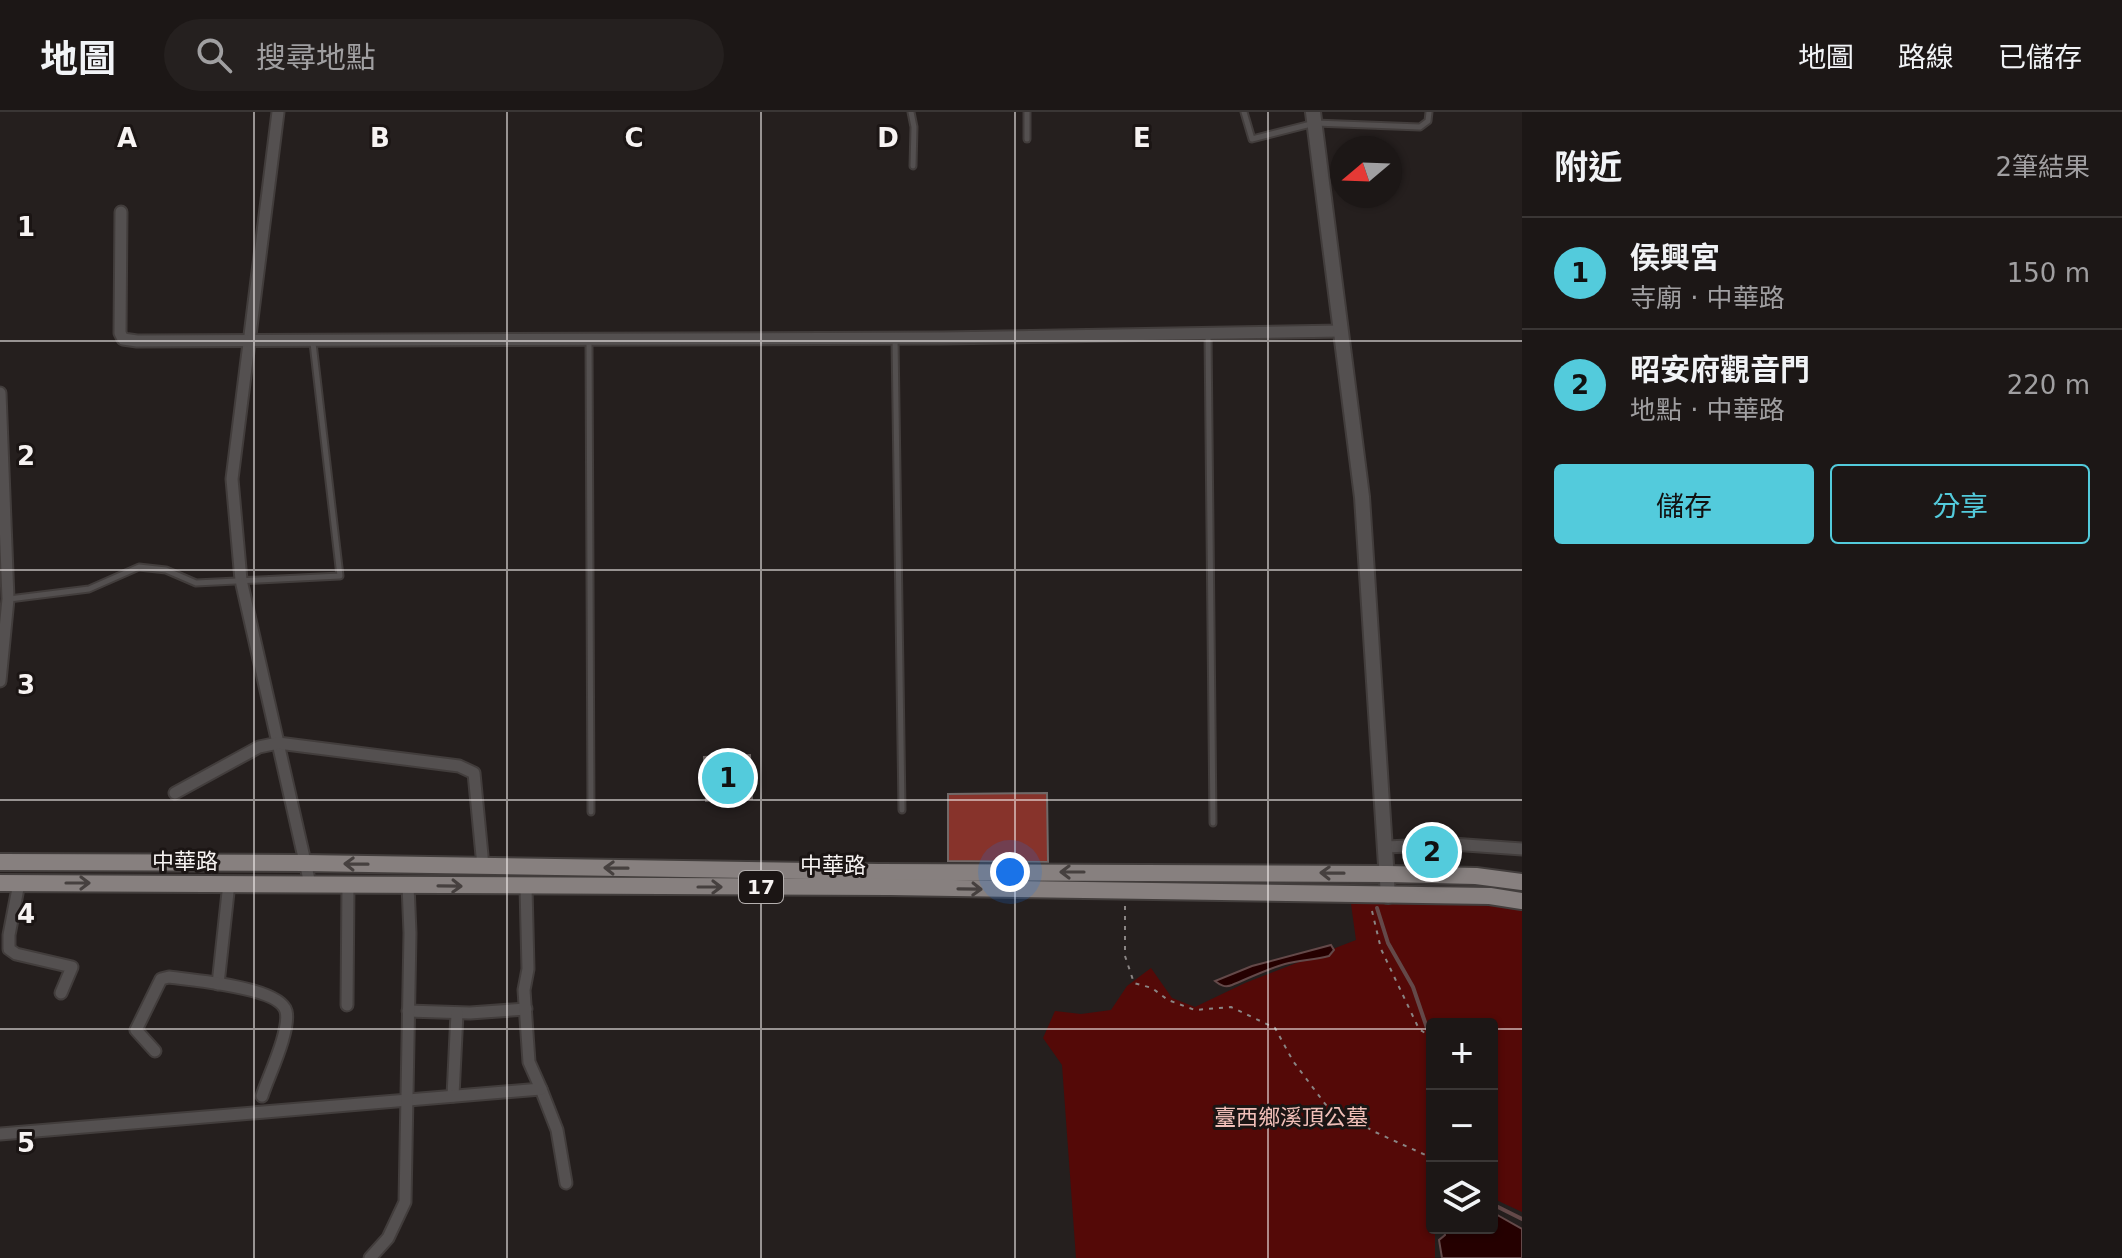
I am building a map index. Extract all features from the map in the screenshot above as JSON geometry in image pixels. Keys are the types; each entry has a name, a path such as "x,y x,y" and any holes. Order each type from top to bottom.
{"main road":[{"name":"中華路","path":"0,862 305,863 879,872 1388,874 1476,876 1522,882"},
{"name":"中華路","path":"0,883 890,887 1490,896 1522,901"}],"street":[{"path":"278,112 232,479 241,580 310,884"},
{"path":"1314,118 1362,497 1388,874 1380,896"},
{"path":"121,212 120,333 123,339 250,342 589,341 1341,331"},
{"path":"0,393 8,599 0,681"},
{"path":"175,793 259,747 278,743 459,766 474,773 483,866"},
{"path":"1386,847 1452,844 1522,849"},
{"path":"19,883 9,949 16,954 72,967 61,993"},
{"path":"218,984 229,883"},
{"path":"347,1005 348,884"},
{"path":"370,1258 388,1238 405,1202 408,885"},
{"path":"526,887 529,1062 557,1130 566,1183"},
{"path":"155,1051 136,1030 161,979 169,977 218,984 271,995 286,1012 286,1027 262,1096"},
{"path":"408,1011 457,1013 526,1009"},
{"path":"453,1096 457,1013"},
{"path":"0,1134 541,1089"}],"lane":[{"path":"911,112 914,127 913,166"},
{"path":"1027,112 1027,139"},
{"path":"1244,112 1252,139 1314,118 1420,127 1428,121 1429,112"},
{"path":"1208,332 1213,823"},
{"path":"895,338 902,810"},
{"path":"589,341 591,812"},
{"path":"8,599 89,589 139,567 166,570 196,583 340,576 313,342"}],"path":[{"path":"1126,891 1125,956 1134,983 1152,988 1168,1000 1195,1010 1231,1007 1275,1028 1293,1061 1326,1105 1426,1155"},
{"path":"1380,896 1371,911 1381,949 1419,1029 1426,1033"}],"green space":[{"name":"臺西鄉溪頂公墓","path":"1351,904 1495,905 1522,910 1522,1212 1498,1201 1498,1018 1426,1018 1426,1234 1435,1234 1435,1258 1076,1258 1062,1065 1043,1038 1055,1011 1081,1014 1111,1010 1127,986 1151,968 1172,998 1195,1007 1245,983 1356,940"}],"shaded area":[{"path":"1331,945 1334,950 1329,956 1285,964 1229,986 1215,981 1252,966"},
{"path":"1498,1215 1522,1229 1522,1258 1442,1258 1439,1240 1445,1235 1498,1234"}],"building":[{"path":"750,755 752,799 706,801 704,757"},
{"path":"1047,793 1048,862 948,861 948,794"}],"waterway":[{"path":"1377,908 1388,943 1413,987 1428,1031 1429,1090"},
{"path":"1498,1207 1522,1219"}],"place":[{"name":"侯興宮","path":"728,778"},
{"name":"昭安府觀音門","path":"1432,852"}]}
